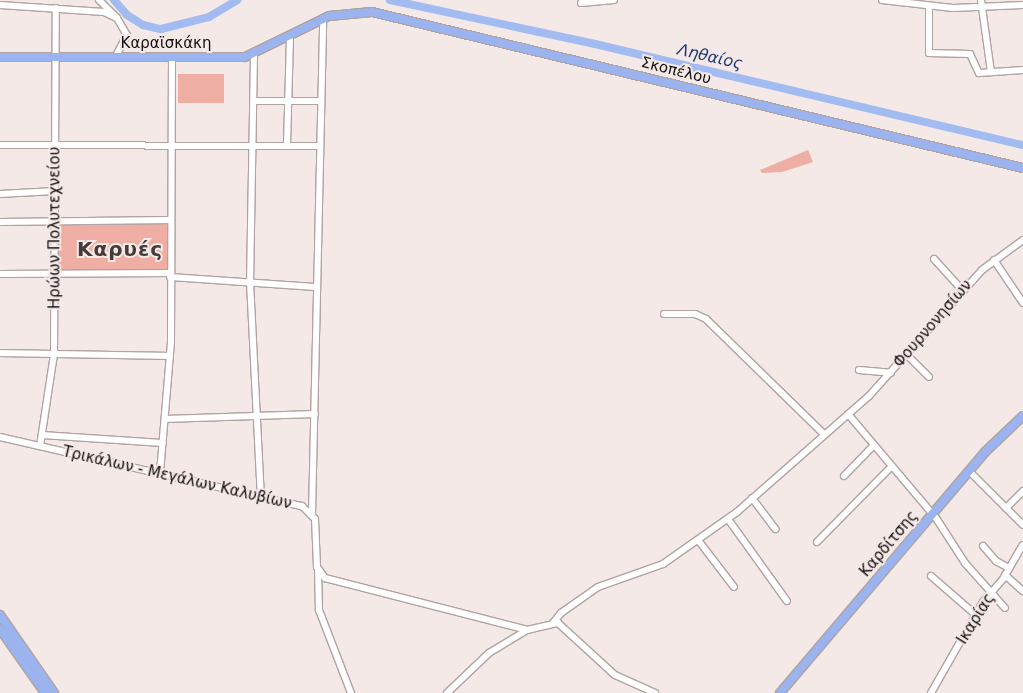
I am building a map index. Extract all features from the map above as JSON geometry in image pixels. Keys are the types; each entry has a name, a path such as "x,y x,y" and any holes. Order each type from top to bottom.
{"main road":[{"name":"Σκοπέλου","path":"323,18 346,12 379,13 1023,168"},
{"name":"Καραϊσκάκη","path":"0,57 172,58 254,55 323,18"},
{"name":"Καρδίτσης","path":"780,693 969,471 1023,416"},
{"path":"0,615 54,693"},
{"path":"0,629 45,693"}],"street":[{"path":"99,0 117,18 127,38 115,58"},
{"path":"581,3 614,0"},
{"path":"882,0 929,6 982,8 1023,5"},
{"path":"981,0 991,72"},
{"path":"0,6 104,12 117,18"},
{"path":"929,6 929,52 970,54 977,72 1023,70"},
{"name":"Ηρώων Πολυτεχνείου","path":"40,446 54,354 56,8"},
{"path":"312,514 323,18"},
{"path":"286,145 290,36"},
{"path":"254,55 250,282 261,497"},
{"path":"160,473 170,356 172,58"},
{"path":"254,101 320,101"},
{"path":"0,145 320,146"},
{"path":"0,194 55,191"},
{"path":"0,222 171,220"},
{"name":"Φουρνονησίων","path":"553,623 561,613 598,587 618,577 663,564 728,519 848,414 891,373 963,291 994,260 1023,240"},
{"path":"934,260 963,291"},
{"path":"994,260 1023,303"},
{"path":"0,274 171,275 316,286"},
{"path":"664,314 695,314 706,319 824,434"},
{"path":"0,353 170,356"},
{"path":"907,355 929,377"},
{"path":"860,370 891,373"},
{"path":"165,419 315,414"},
{"path":"848,414 932,514 990,593 1004,608"},
{"path":"42,435 163,443"},
{"name":"Τρικάλων - Μεγάλων Καλυβίων","path":"0,437 302,506 312,514 316,525 319,610 352,693"},
{"path":"844,476 874,445"},
{"path":"817,542 891,467"},
{"path":"969,471 1023,525"},
{"path":"1006,508 1023,491"},
{"path":"752,498 775,529"},
{"path":"728,519 787,601"},
{"path":"698,540 734,587"},
{"name":"Ικαρίας","path":"931,693 990,593 1005,575 1023,545"},
{"path":"983,546 996,561 1009,568"},
{"path":"318,570 330,580 527,630"},
{"path":"1005,575 1023,591"},
{"path":"931,576 977,616"},
{"path":"447,693 489,653 527,630 553,623 562,625 618,677 655,693"}],"shaded area":[{"path":"178,74 224,74 224,103 178,103"},
{"path":"808,150 813,162 782,172 762,173 760,170"},
{"path":"57,224 167,224 167,271 57,271"}],"waterway":[{"name":"Ληθαίος","path":"114,0 127,15 143,25 161,29 209,17 237,0"},
{"name":"Ληθαίος","path":"390,0 595,44 1023,145"}],"district":[{"name":"Καρυές","path":"120,249"}]}
